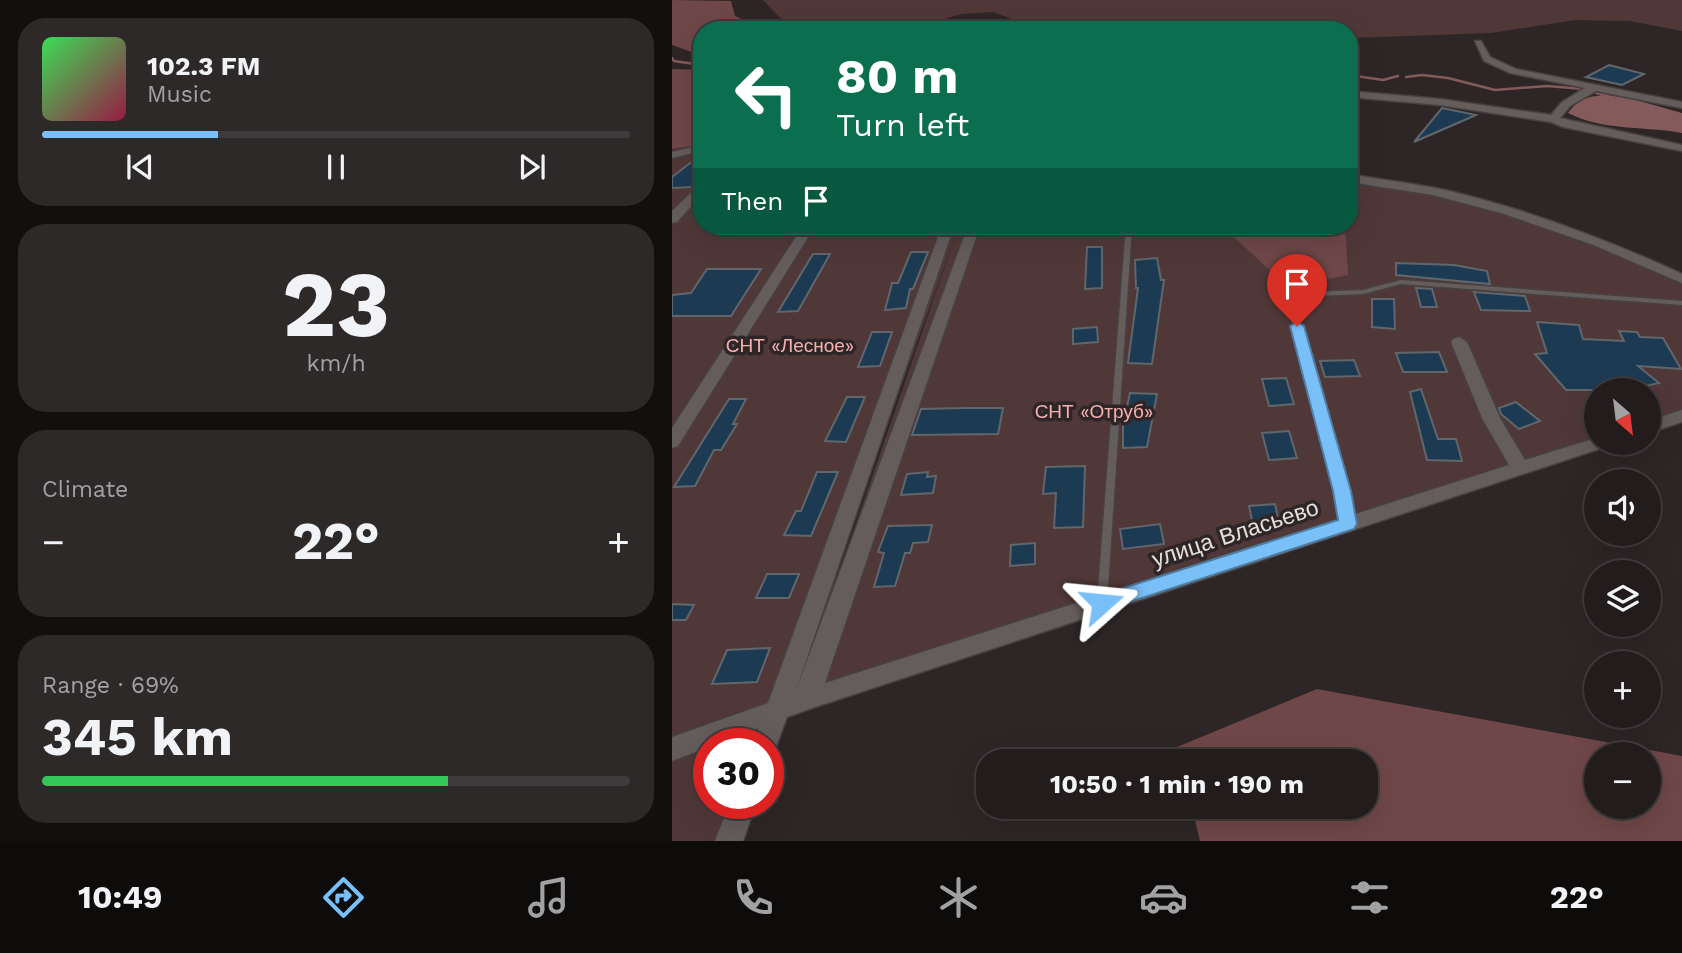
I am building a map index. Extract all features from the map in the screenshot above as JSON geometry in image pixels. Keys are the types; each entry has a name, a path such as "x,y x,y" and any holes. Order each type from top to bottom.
{"street":[{"path":"1478,43 1487,59 1499,66 1682,105"},
{"path":"1555,119 1566,104 1595,87"},
{"path":"1358,95 1440,102 1555,119 1563,124 1682,148"},
{"path":"672,155 693,150"},
{"path":"1358,180 1443,194 1507,212 1606,245 1682,279"},
{"path":"672,219 693,197"},
{"path":"672,442 803,235"},
{"path":"771,728 945,235"},
{"path":"807,699 971,235"},
{"path":"1459,342 1491,418 1520,468"},
{"path":"1661,423 1682,416"},
{"name":"улица Власьево","path":"672,749 807,699 1584,448"},
{"path":"729,841 737,819"}],"lane":[{"path":"1102,603 1128,235"},
{"path":"1348,524 1342,491 1289,295 1363,292 1401,282 1682,303"}],"green space":[{"path":"763,0 1682,0 1682,31 1630,21 1575,20 1491,33 1358,38 1358,21 1017,21 993,12 962,14 936,21 782,20"},
{"name":"СНТ «Отруб»","path":"693,145 693,235 956,235 778,728 693,728 693,819 746,819 738,841 672,841 672,150"},
{"name":"СНТ «Отруб»","path":"1358,180 1495,208 1682,277 1682,416 1661,423 1661,378 1584,378 1584,448 795,700 956,235 1358,235"}],"shaded area":[{"path":"672,0 731,1 735,16 746,21 693,21 693,52 672,45"},
{"path":"672,69 693,70 693,146 672,149"},
{"path":"1607,95 1629,98 1682,113 1682,133 1595,123 1568,113 1585,99"},
{"path":"1232,235 1346,236 1348,275 1306,283 1278,278"},
{"path":"1317,689 1606,742 1584,742 1584,819 1661,819 1661,752 1682,756 1682,841 1200,841 1195,819 1378,819 1378,749 1178,749"}],"building":[{"path":"1609,65 1644,74 1622,85 1586,77"},
{"path":"1442,108 1476,115 1414,142"},
{"path":"693,161 692,187 672,188 672,177"},
{"path":"1087,247 1102,247 1102,288 1085,289"},
{"path":"911,252 928,252 913,289 910,289 906,308 885,310 892,283 898,283"},
{"path":"813,254 830,254 798,311 778,312"},
{"path":"1157,258 1161,280 1164,280 1152,364 1128,363 1138,288 1135,260"},
{"path":"1396,263 1454,265 1487,271 1490,284 1396,275"},
{"path":"707,269 761,269 731,316 672,316 672,295 691,293"},
{"path":"1416,288 1432,289 1437,307 1421,307"},
{"path":"1474,292 1525,296 1530,311 1481,310"},
{"path":"1372,299 1394,299 1395,329 1372,327"},
{"path":"1537,322 1579,325 1583,339 1624,341 1619,331 1637,332 1640,337 1663,338 1681,369 1638,366 1653,378 1584,378 1584,390 1566,390 1535,354 1547,353"},
{"path":"1097,327 1098,342 1073,344 1073,329"},
{"path":"872,332 892,332 880,366 858,367"},
{"path":"1439,352 1447,372 1403,372 1396,353"},
{"path":"1354,360 1360,376 1325,377 1320,361"},
{"path":"1286,378 1294,404 1269,406 1262,379"},
{"path":"1421,389 1438,439 1456,439 1462,461 1427,460 1410,392"},
{"path":"1130,393 1157,394 1147,447 1123,448 1123,425"},
{"path":"847,397 865,397 846,442 825,441"},
{"path":"729,399 746,399 733,424 737,424 721,450 714,450 695,486 674,487"},
{"path":"1516,402 1540,421 1519,429 1501,414 1499,408"},
{"path":"1003,408 998,434 912,435 921,409"},
{"path":"1289,431 1297,458 1269,460 1262,433"},
{"path":"1085,466 1083,527 1054,528 1056,493 1043,494 1046,467"},
{"path":"817,472 838,472 811,536 784,535 796,511 801,511"},
{"path":"928,472 927,477 936,476 933,493 901,495 907,474"},
{"path":"1275,504 1279,523 1253,525 1249,506"},
{"path":"1160,524 1164,544 1123,549 1120,529"},
{"path":"932,525 928,542 913,543 910,553 905,553 895,586 874,587 884,553 878,552 888,526"},
{"path":"1035,543 1035,564 1010,566 1011,545"},
{"path":"767,574 799,574 789,598 756,598"},
{"path":"672,604 694,605 686,620 672,620"},
{"path":"770,648 757,682 712,684 727,650"}],"waterway":[{"path":"672,58 674,61 693,64"},
{"path":"1406,77 1422,75 1448,78 1495,90 1547,86 1584,89"},
{"path":"1358,76 1383,80 1398,76"},
{"path":"1596,93 1607,95 1601,94"}],"route":[{"path":"1102,603 1348,524 1342,491 1297,326"}],"park label":[{"name":"СНТ «Лесное»","path":"790,345"}]}
